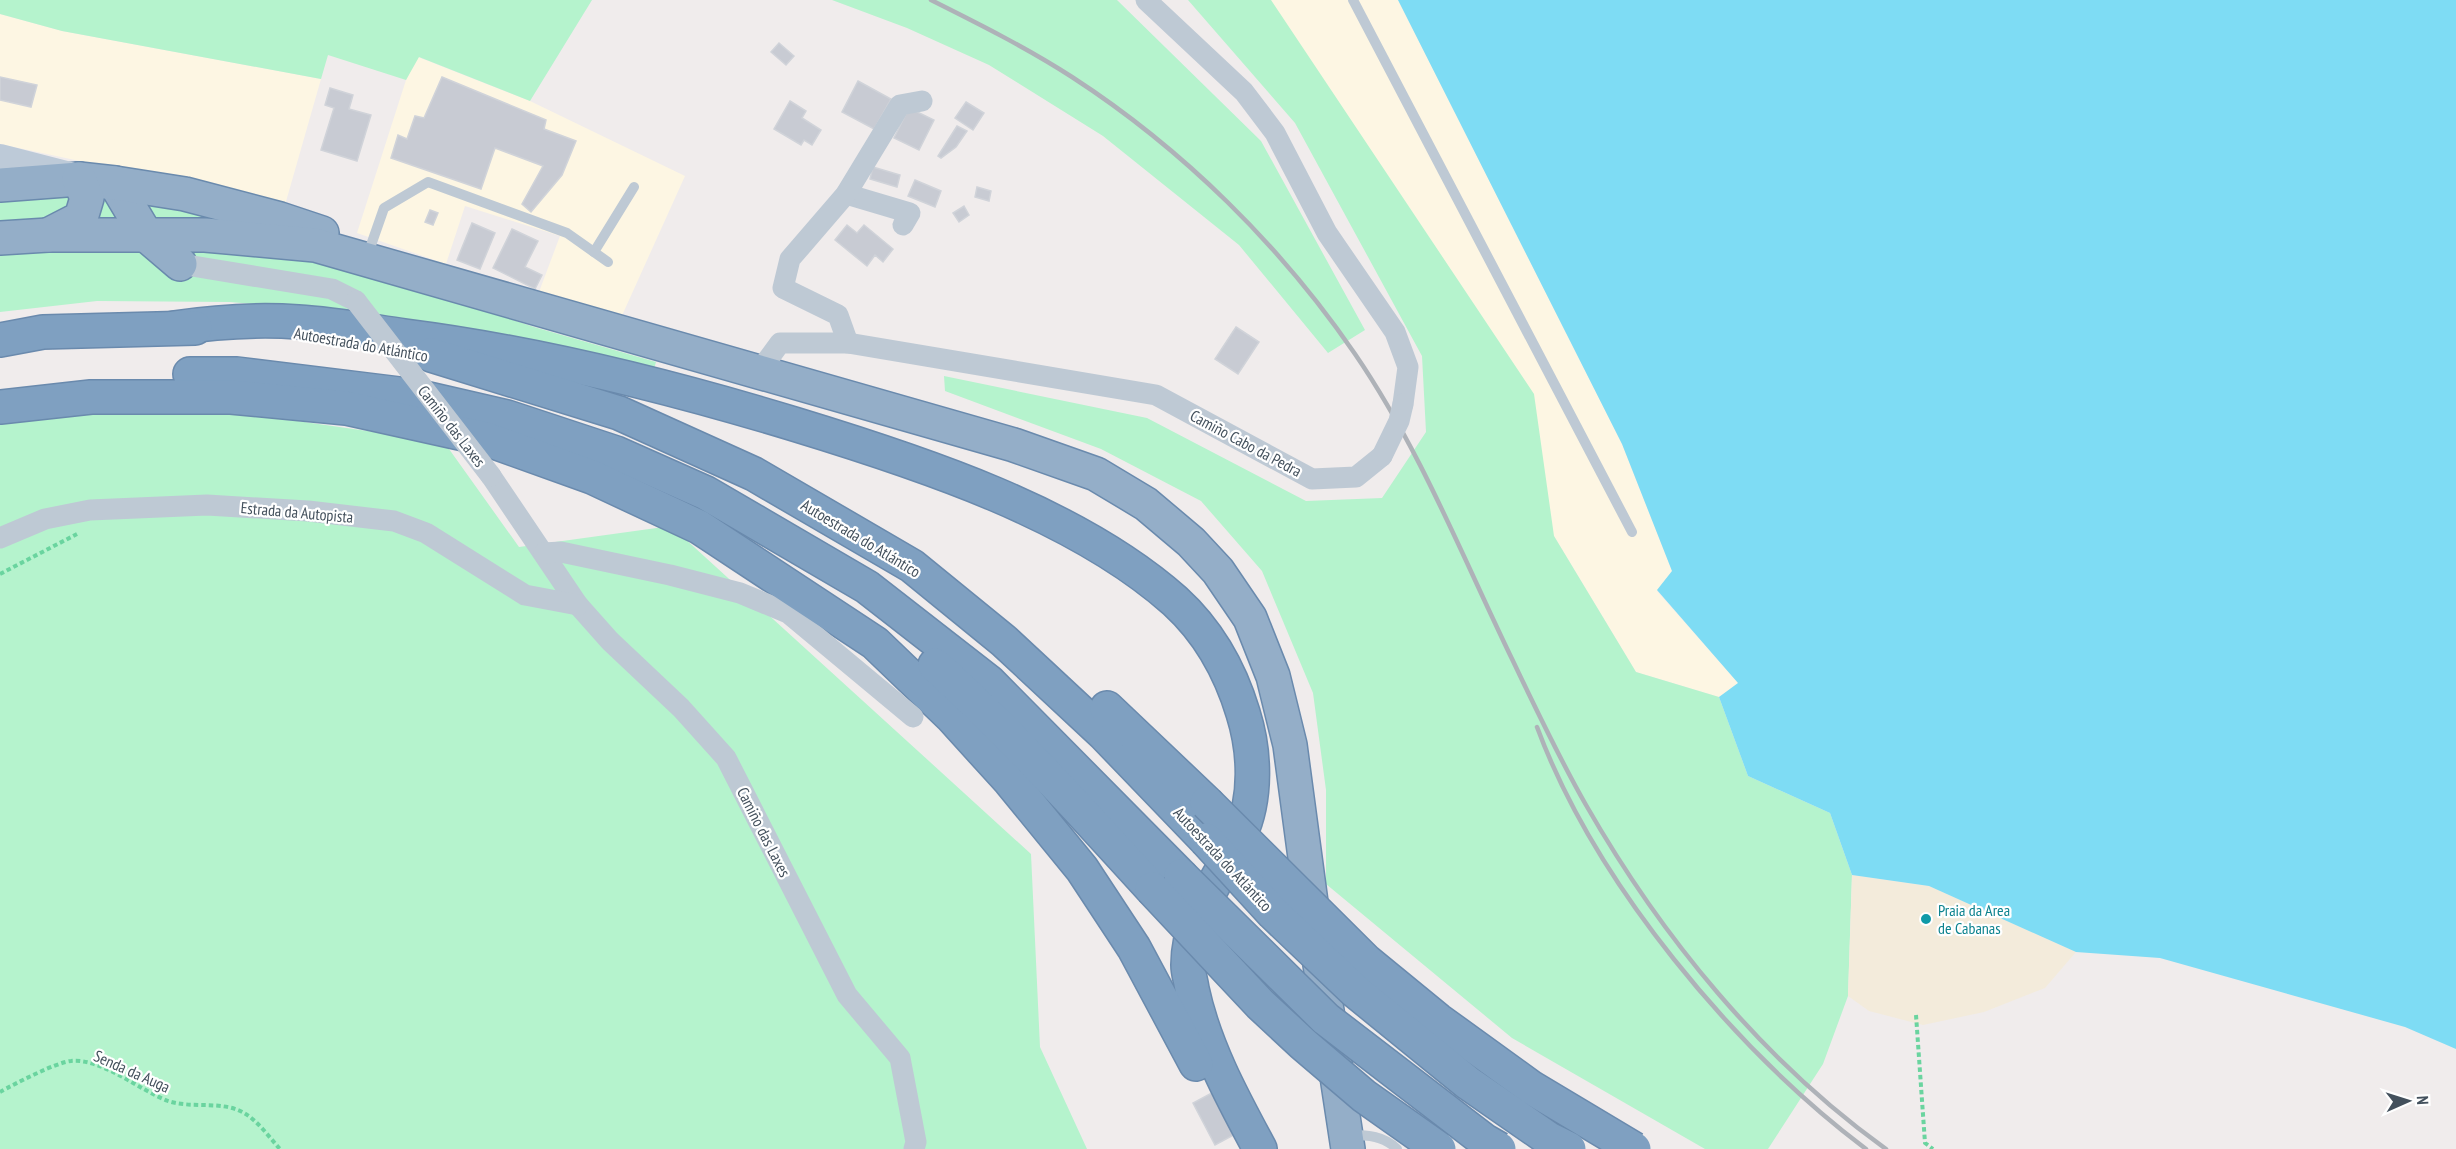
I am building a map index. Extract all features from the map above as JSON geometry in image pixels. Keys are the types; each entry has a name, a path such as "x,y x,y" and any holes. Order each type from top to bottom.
{"highway":[{"path":"48,235 81,218 87,198 79,179"},
{"path":"0,185 79,179 185,194 280,219 370,248 522,303"},
{"path":"115,183 146,235 180,264"},
{"path":"3,231 83,236 205,235 315,245 1014,445 1096,474 1146,504 1166,519 1218,570 1250,618 1264,649 1290,744 1347,1142"},
{"path":"83,236 152,259 180,264"},
{"path":"174,328 228,321 310,323 476,345 570,363 704,396 871,447 957,479 1050,520 1120,560 1149,580 1176,603 1211,641 1235,688 1250,743 1252,772 1250,797 1242,832 1194,921 1188,966 1198,1020 1236,1105 1260,1149"},
{"name":"Autoestrada do Atlántico","path":"0,340 43,332 174,328 289,331 413,349 619,413 754,474 912,566 1004,641 1104,734 1273,913 1355,991 1468,1083 1549,1139 1569,1149"},
{"path":"0,385 72,376 237,374 381,390 507,417 616,453 716,498 867,587 989,682 1326,1019 1485,1141 1499,1149"},
{"path":"0,406 91,397 231,397 346,408 486,439 592,477 699,526 875,643 951,716 1010,781 1082,869 1134,948 1238,1149"},
{"path":"619,413 696,431 783,472 862,519 966,591 1030,641 1110,710 1366,961 1438,1020 1532,1088 1634,1149"},
{"path":"507,417 563,449 676,493 746,529 844,591 927,658 985,711 1055,782 1260,1004 1364,1096 1439,1149"}],"main road":[{"path":"0,159 79,179"}],"street":[{"name":"Camiño Cabo da Pedra","path":"758,372 780,343 848,343 1156,395 1312,479 1356,477 1382,456 1399,421 1408,367 1395,332 1327,233 1275,133 1245,92 1146,0"},
{"path":"848,343 838,315 783,288 790,259 846,194 900,105 922,101"},
{"path":"846,194 910,213 903,225"},
{"name":"Camiño das Laxes","path":"180,264 332,289 356,301 491,476 578,605 610,641 681,708 726,758 847,995 900,1058 916,1142 914,1149"},
{"name":"Estrada da Autopista","path":"0,538 45,519 90,510 207,505 308,511 394,521 426,533 525,595 578,605"},
{"path":"544,553 561,552 670,575 740,593 788,613 913,717"}],"lane":[{"path":"1353,0 1632,532"},
{"path":"370,248 384,208 428,182 567,233 608,262"},
{"path":"594,252 634,187"},
{"path":"1347,1142 1373,1136 1391,1143 1397,1149"}],"path":[{"path":"0,574 84,530"},
{"path":"1916,1015 1925,1143 1933,1149"},
{"name":"Senda da Auga","path":"0,1092 20,1081 71,1061 88,1063 117,1074 150,1094 172,1102 225,1107 244,1113 280,1149"}],"shaded area":[{"path":"1270,0 1398,0 1622,444 1672,571 1657,591 1739,684 1719,697 1636,672 1554,536"},
{"path":"0,14 62,31 321,79 285,205 0,144"},
{"path":"418,57 530,101 685,176 620,320 539,292 560,236 465,206 446,264 357,233 406,80"}],"green space":[{"path":"0,0 592,0 530,101 419,57 406,80 328,55 321,79 62,31 0,14"},
{"path":"832,0 1117,0 1261,141 1365,330 1328,353 1239,245 1103,136 989,65 907,28"},
{"path":"1188,0 1271,0 1534,394 1554,536 1636,672 1719,697 1748,776 1830,813 1852,875 1848,996 1823,1064 1768,1149 1705,1149 1512,1038 1326,884 1326,790 1313,693 1262,571 1201,501 1101,449 945,391 944,376 1147,418 1306,501 1382,498 1426,432 1422,356 1295,123"},
{"path":"49,194 161,202 284,229 431,292 534,327 656,362 654,369 339,311 230,302 97,301 0,312 0,199"},
{"path":"90,412 241,413 444,442 519,547 671,526 1031,854 1040,1047 1087,1149 0,1149 0,424"}],"sand":[{"name":"Praia da Area de Cabanas","path":"1852,875 1929,886 2076,952 2045,988 1984,1012 1923,1025 1869,1011 1848,996"}],"water":[{"path":"1398,0 2456,0 2456,1049 2405,1027 2160,958 2076,952 1929,886 1852,875 1830,813 1748,776 1719,697 1738,683 1657,590 1672,571 1622,444"}],"building":[{"path":"779,43 794,56 786,65 771,52"},
{"path":"0,77 37,85 31,107 0,100"},
{"path":"442,77 546,120 544,129 576,141 562,175 531,212 522,204 543,166 495,148 481,189 391,158 398,135 407,139 415,116 424,118"},
{"path":"858,81 891,99 874,129 842,112"},
{"path":"330,88 353,95 349,109 371,115 357,161 321,150 334,108 325,105"},
{"path":"790,101 806,111 802,118 821,130 812,145 804,140 801,145 774,129"},
{"path":"966,102 984,113 973,130 955,118"},
{"path":"909,108 934,120 919,150 894,138"},
{"path":"957,126 967,131 956,147 941,158 938,156"},
{"path":"873,167 900,175 897,187 870,179"},
{"path":"915,180 941,191 935,207 908,196"},
{"path":"977,187 991,191 989,201 975,197"},
{"path":"964,206 969,215 959,222 953,213"},
{"path":"430,210 438,213 433,225 425,222"},
{"path":"472,223 495,233 480,269 457,260"},
{"path":"847,225 857,233 864,225 893,249 883,262 875,255 867,266 835,240"},
{"path":"512,229 538,241 525,267 542,275 535,289 493,268"},
{"path":"1236,327 1259,342 1238,374 1215,359"},
{"path":"1234,1081 1256,1123 1215,1145 1193,1103"}],"railway":[{"path":"931,0 1038,56 1113,105 1153,135 1227,202 1295,275 1355,354 1400,428 1440,504 1566,769 1615,854 1647,902 1681,948 1756,1036 1797,1076 1886,1149"},
{"path":"1537,727 1562,786 1594,845 1632,903 1674,959 1719,1013 1767,1063 1816,1109 1866,1149"}],"place":[{"name":"Praia da Area de Cabanas","path":"1926,919"}]}
